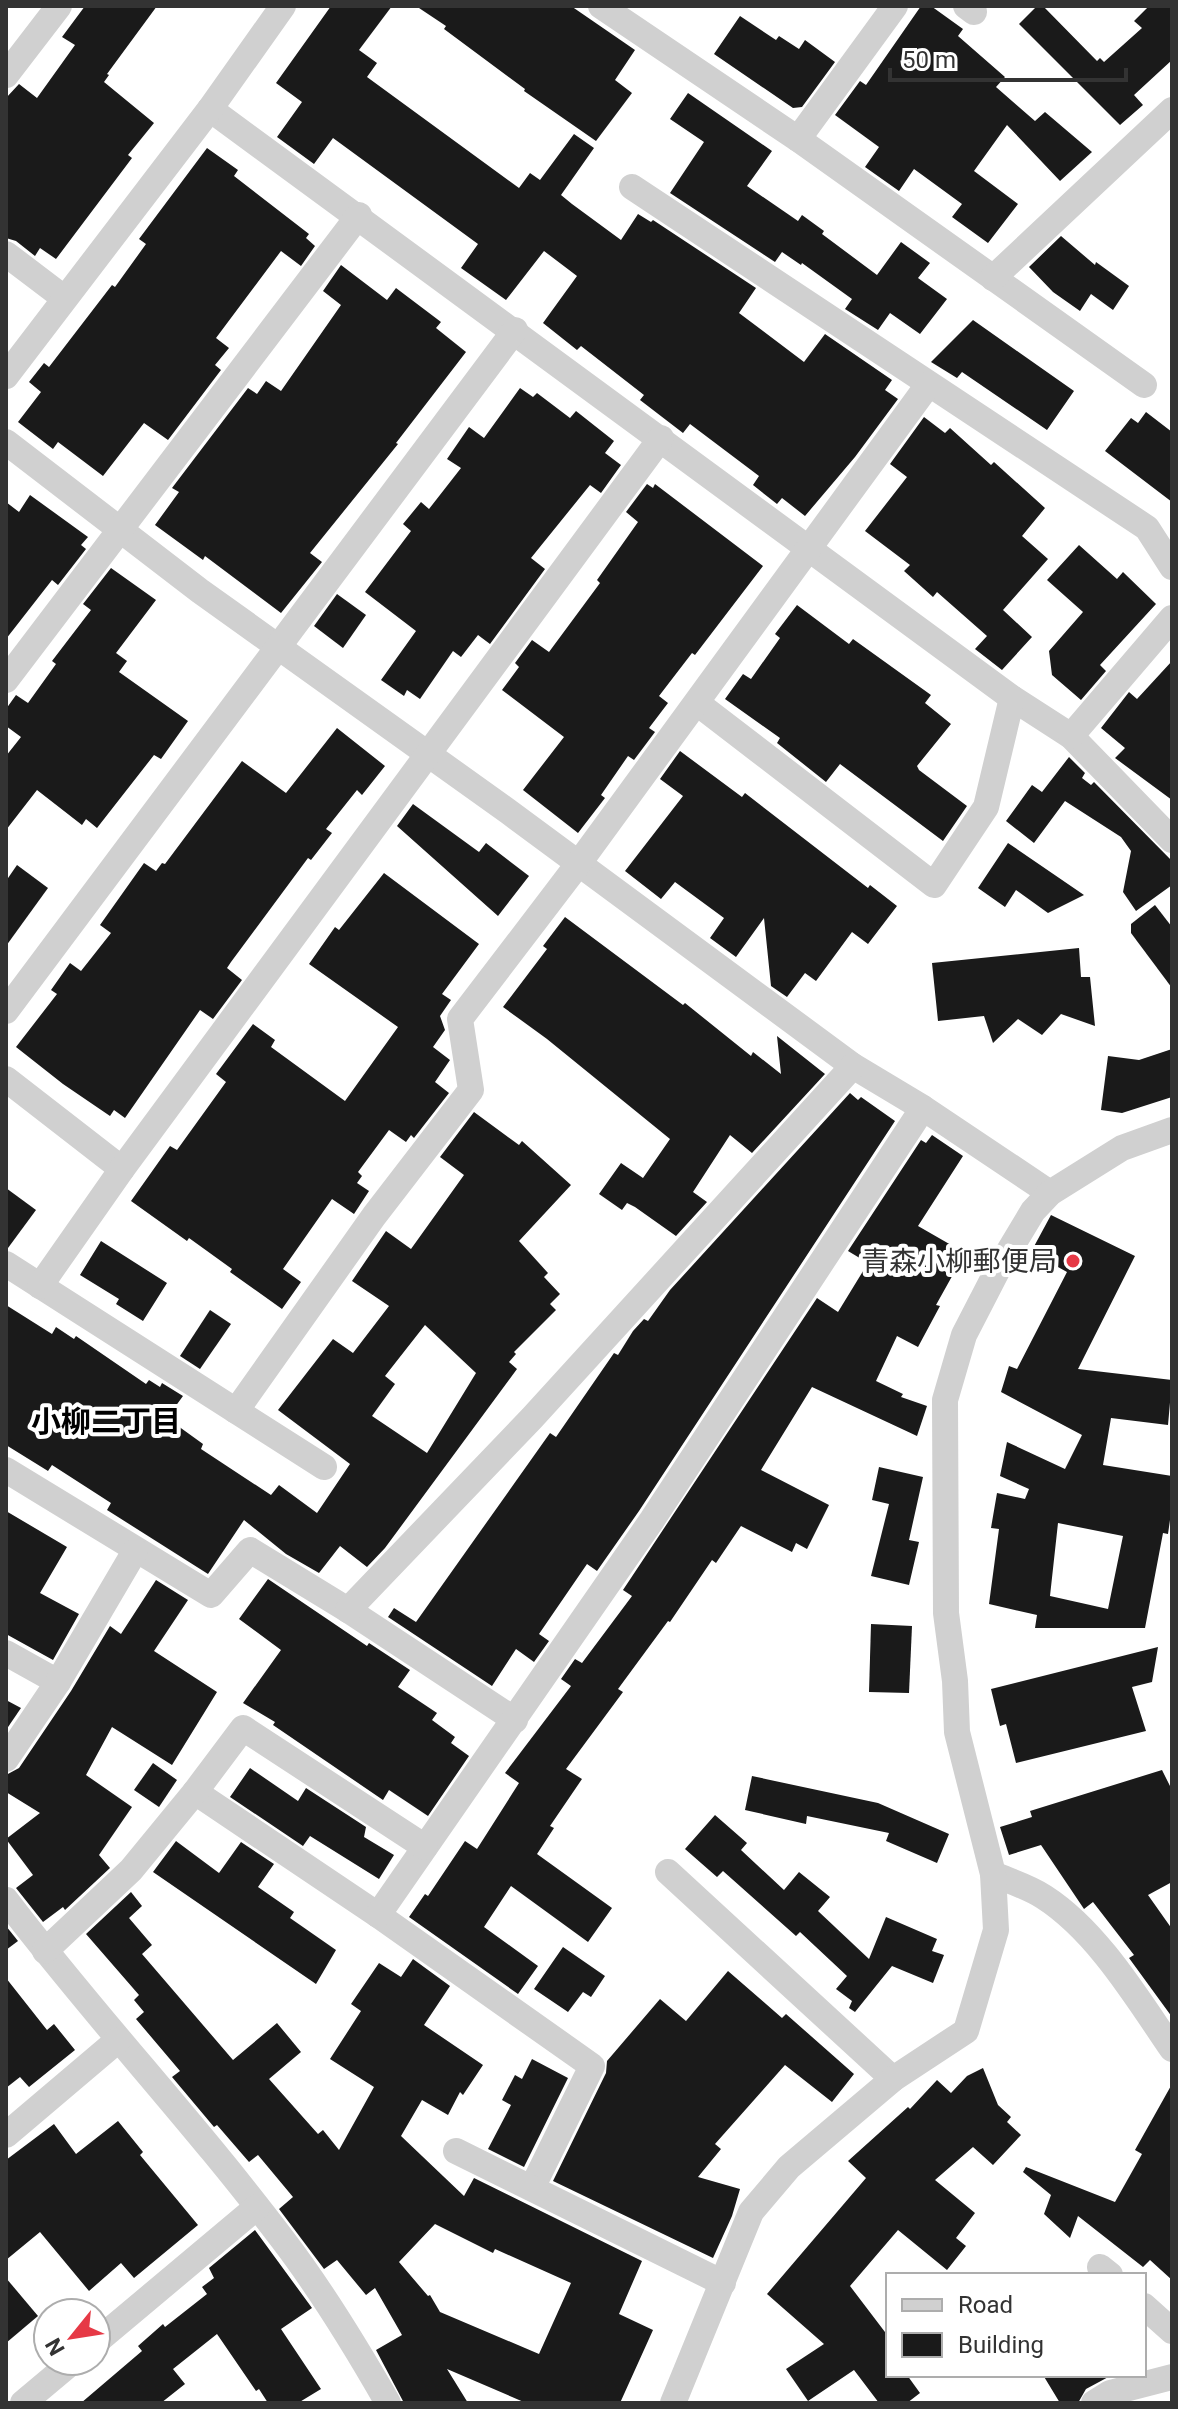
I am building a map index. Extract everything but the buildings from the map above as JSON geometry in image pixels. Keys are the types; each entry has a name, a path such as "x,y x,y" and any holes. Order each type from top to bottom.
{"street":[{"path":"6,75 59,6"},
{"path":"6,376 210,109 283,6"},
{"path":"601,6 798,139 1144,385"},
{"path":"798,139 895,6"},
{"path":"210,109 359,215 1012,698 1071,736 1172,840"},
{"path":"993,278 1172,110"},
{"path":"632,187 1147,528 1172,567"},
{"path":"6,680 359,215"},
{"path":"6,254 64,298"},
{"path":"6,1011 515,330"},
{"path":"236,1411 374,1216 471,1090 460,1019 579,863 928,385"},
{"path":"40,1286 122,1169 661,438"},
{"path":"6,442 200,591 579,863 853,1066 923,1108 1050,1193"},
{"path":"1071,736 1172,618"},
{"path":"697,703 934,885 986,807 1012,698"},
{"path":"348,1610 532,1418 853,1066"},
{"path":"6,1079 122,1169"},
{"path":"378,1915 652,1520 923,1108"},
{"path":"673,2403 751,2212 789,2167 893,2079 966,2031 996,1930 993,1874 957,1732 955,1681 946,1613 945,1400 964,1335 1033,1211 1050,1193 1122,1148 1172,1130"},
{"path":"6,1264 324,1467"},
{"path":"6,1470 211,1595 250,1550 348,1610 515,1720"},
{"path":"6,1759 58,1682 135,1551"},
{"path":"6,1653 58,1682"},
{"path":"45,1951 131,1870 243,1728 425,1847"},
{"path":"195,1792 378,1915 592,2066 532,2188"},
{"path":"668,1872 893,2079"},
{"path":"993,1874 1044,1897 1078,1926 1121,1975 1172,2049"},
{"path":"6,1900 257,2207 313,2282 388,2403"},
{"path":"6,2135 118,2040"},
{"path":"456,2151 723,2283"},
{"path":"112,2329 257,2207"},
{"path":"1146,2308 1172,2331"},
{"path":"23,2403 54,2377"},
{"path":"1094,2403 1110,2393 1172,2377"}],"place":[{"name":"青森小柳郵便局","path":"1073,1261"}],"district":[{"name":"小柳二丁目","path":"106,1422"}]}
